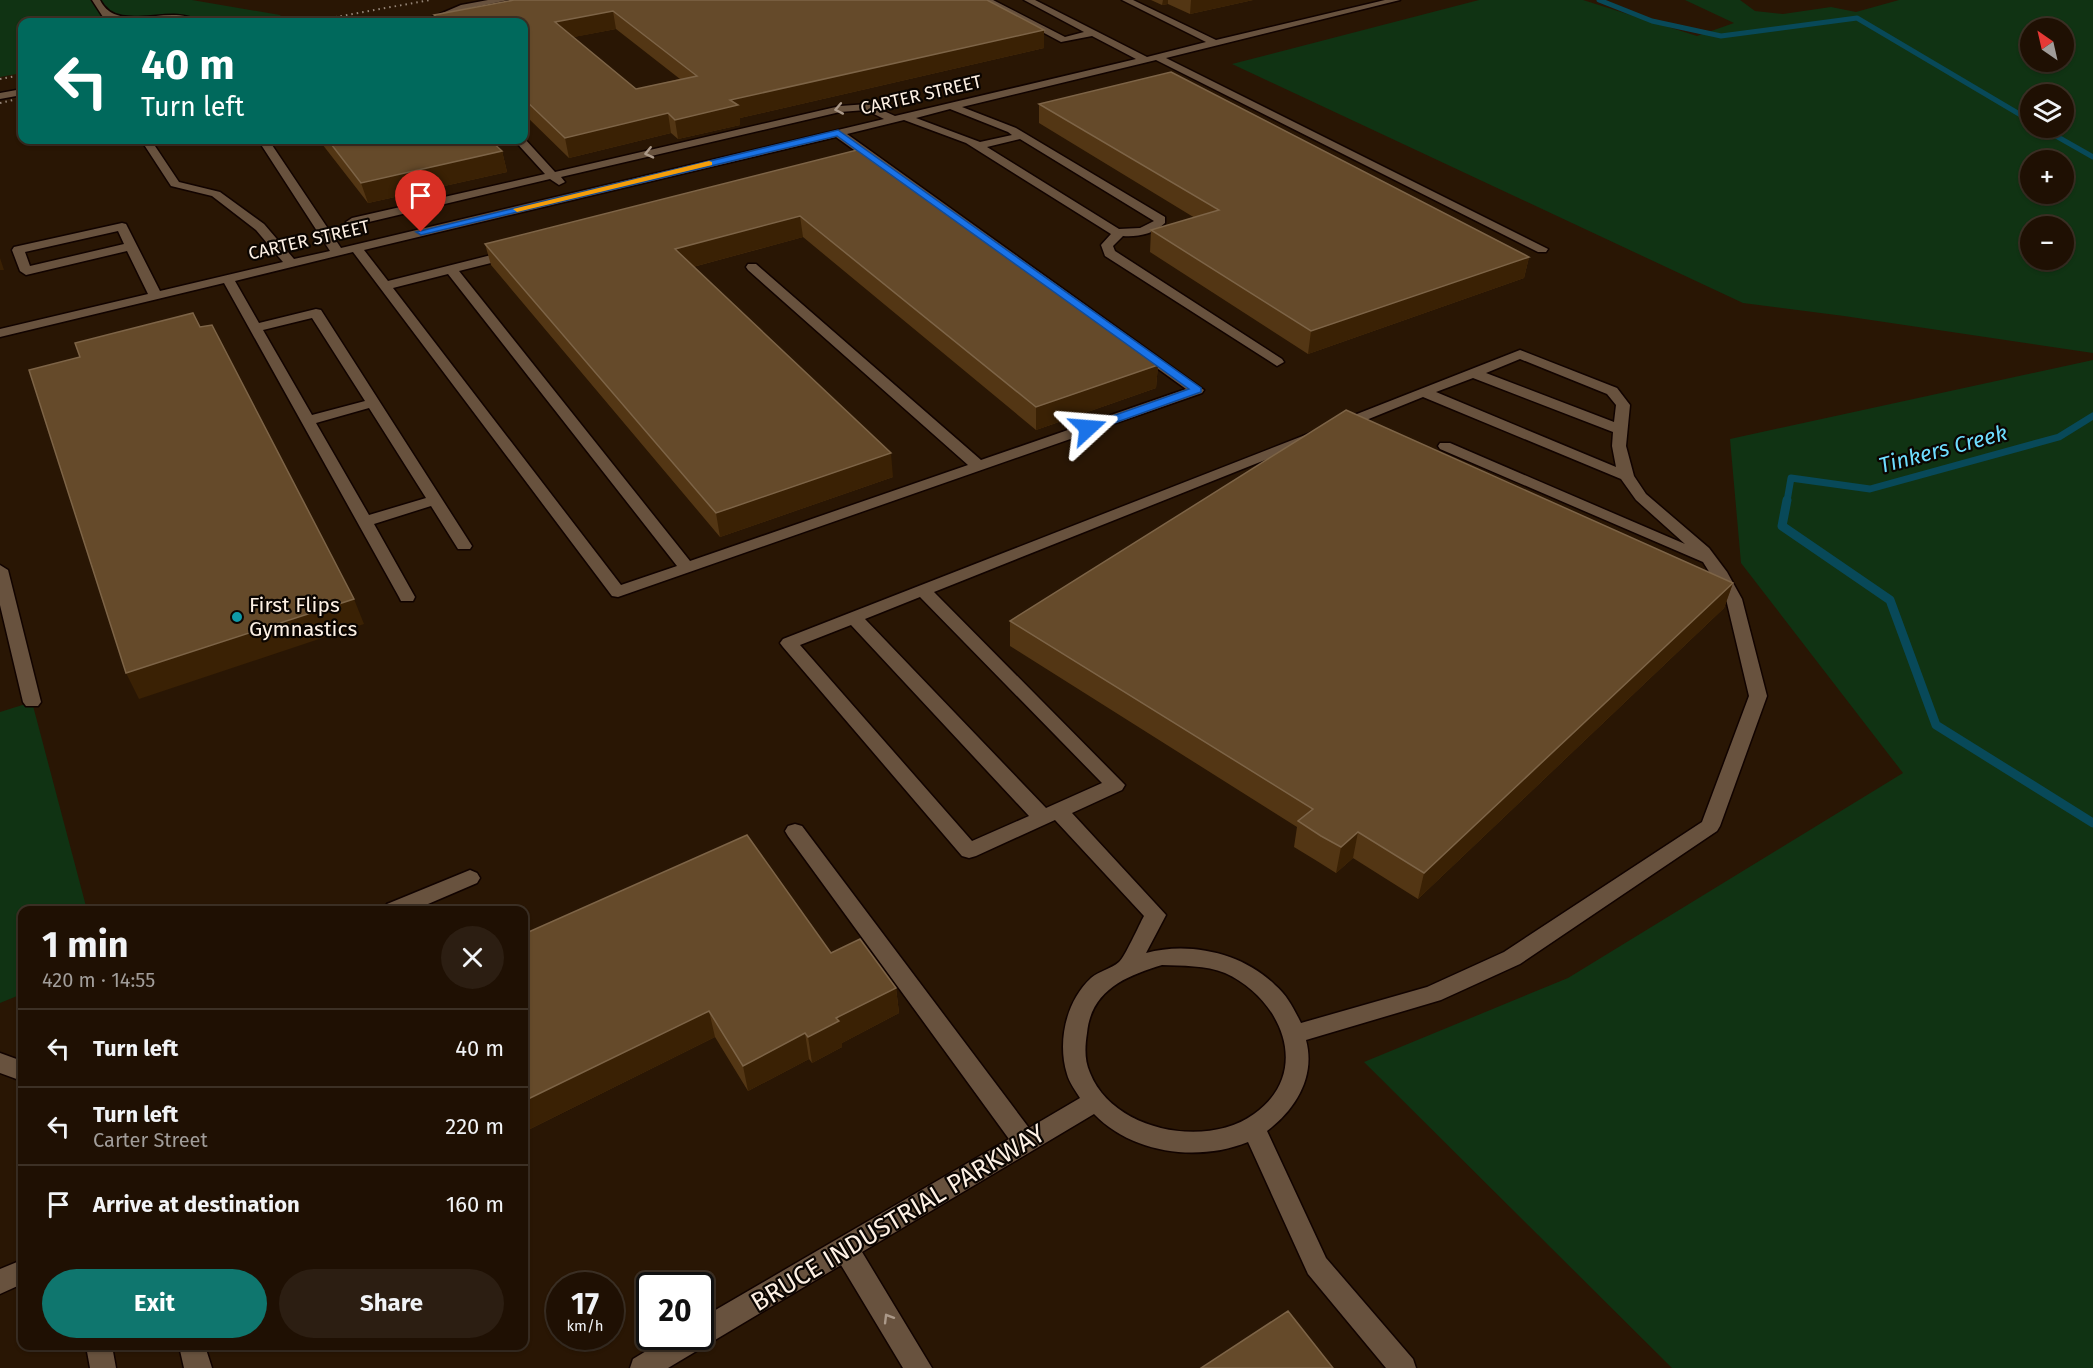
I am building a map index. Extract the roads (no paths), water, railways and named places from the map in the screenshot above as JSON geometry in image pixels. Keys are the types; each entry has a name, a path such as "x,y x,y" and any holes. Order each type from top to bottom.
{"street":[{"path":"96,0 103,12 118,18"},
{"path":"436,18 464,7 503,0"},
{"path":"986,0 1064,40 1093,33"},
{"path":"1028,0 1093,33 1152,58 1542,249"},
{"path":"1126,0 1215,43"},
{"path":"1352,0 1368,7"},
{"name":"CARTER STREET","path":"0,333 1396,0"},
{"path":"0,96 18,93"},
{"path":"352,222 840,109 868,107 978,146 1107,227 1129,234 1156,226 1161,220 1021,136 951,106"},
{"path":"356,248 618,592 1197,390 871,162 838,133"},
{"path":"978,146 1021,136"},
{"path":"149,144 175,184 216,194 260,227 291,263"},
{"path":"266,144 337,252"},
{"path":"523,144 573,196"},
{"path":"131,246 26,271 18,250 122,227 156,296"},
{"path":"1120,232 1107,245 1109,253 1277,362"},
{"path":"385,286 520,251"},
{"path":"752,267 978,466"},
{"path":"451,269 687,568"},
{"path":"227,279 408,597"},
{"path":"255,328 316,313 464,546"},
{"path":"923,591 1115,785 969,851 789,643 1520,354 1612,391 1623,405 1619,446 1626,476 1641,497 1710,560 1734,599 1758,696 1710,826 1512,958 1433,994 1295,1034"},
{"path":"1474,373 1620,430"},
{"path":"1425,393 1626,476"},
{"path":"307,421 373,403"},
{"path":"1445,446 1710,560"},
{"path":"364,522 434,500"},
{"path":"0,570 32,702"},
{"path":"854,618 1050,814 1155,915 1128,966"},
{"path":"795,831 1026,1143"},
{"path":"404,906 470,878"},
{"path":"1162,957 1199,958 1234,968 1265,987 1287,1013 1295,1034 1298,1044 1296,1076 1281,1106 1254,1129 1222,1141 1187,1144 1152,1138 1120,1123 1094,1101 1077,1072 1072,1040 1080,1009 1100,984 1128,966 1162,957"},
{"name":"BRUCE INDUSTRIAL PARKWAY","path":"714,1326 1094,1101"},
{"path":"1254,1129 1317,1266 1403,1368"},
{"path":"846,1249 918,1368"},
{"path":"0,1282 18,1274"},
{"path":"100,1350 103,1368"},
{"path":"193,1350 198,1368"},
{"name":"BRUCE INDUSTRIAL PARKWAY","path":"643,1368 674,1350"}],"waterway":[{"name":"Tinkers Creek","path":"1599,0 1652,21 1721,36 1857,18 2020,114"},
{"name":"Tinkers Creek","path":"2060,138 2093,157"},
{"name":"Tinkers Creek","path":"1787,501 1791,478 1870,489 2059,437 2093,416"},
{"name":"Tinkers Creek","path":"1787,500 1782,526 1890,600 1936,725 2093,823"}],"railway":[{"path":"330,18 430,0"},
{"path":"0,79 18,76"},
{"path":"0,103 18,99"}],"place":[{"name":"First Flips Gymnastics","path":"237,617"}]}
